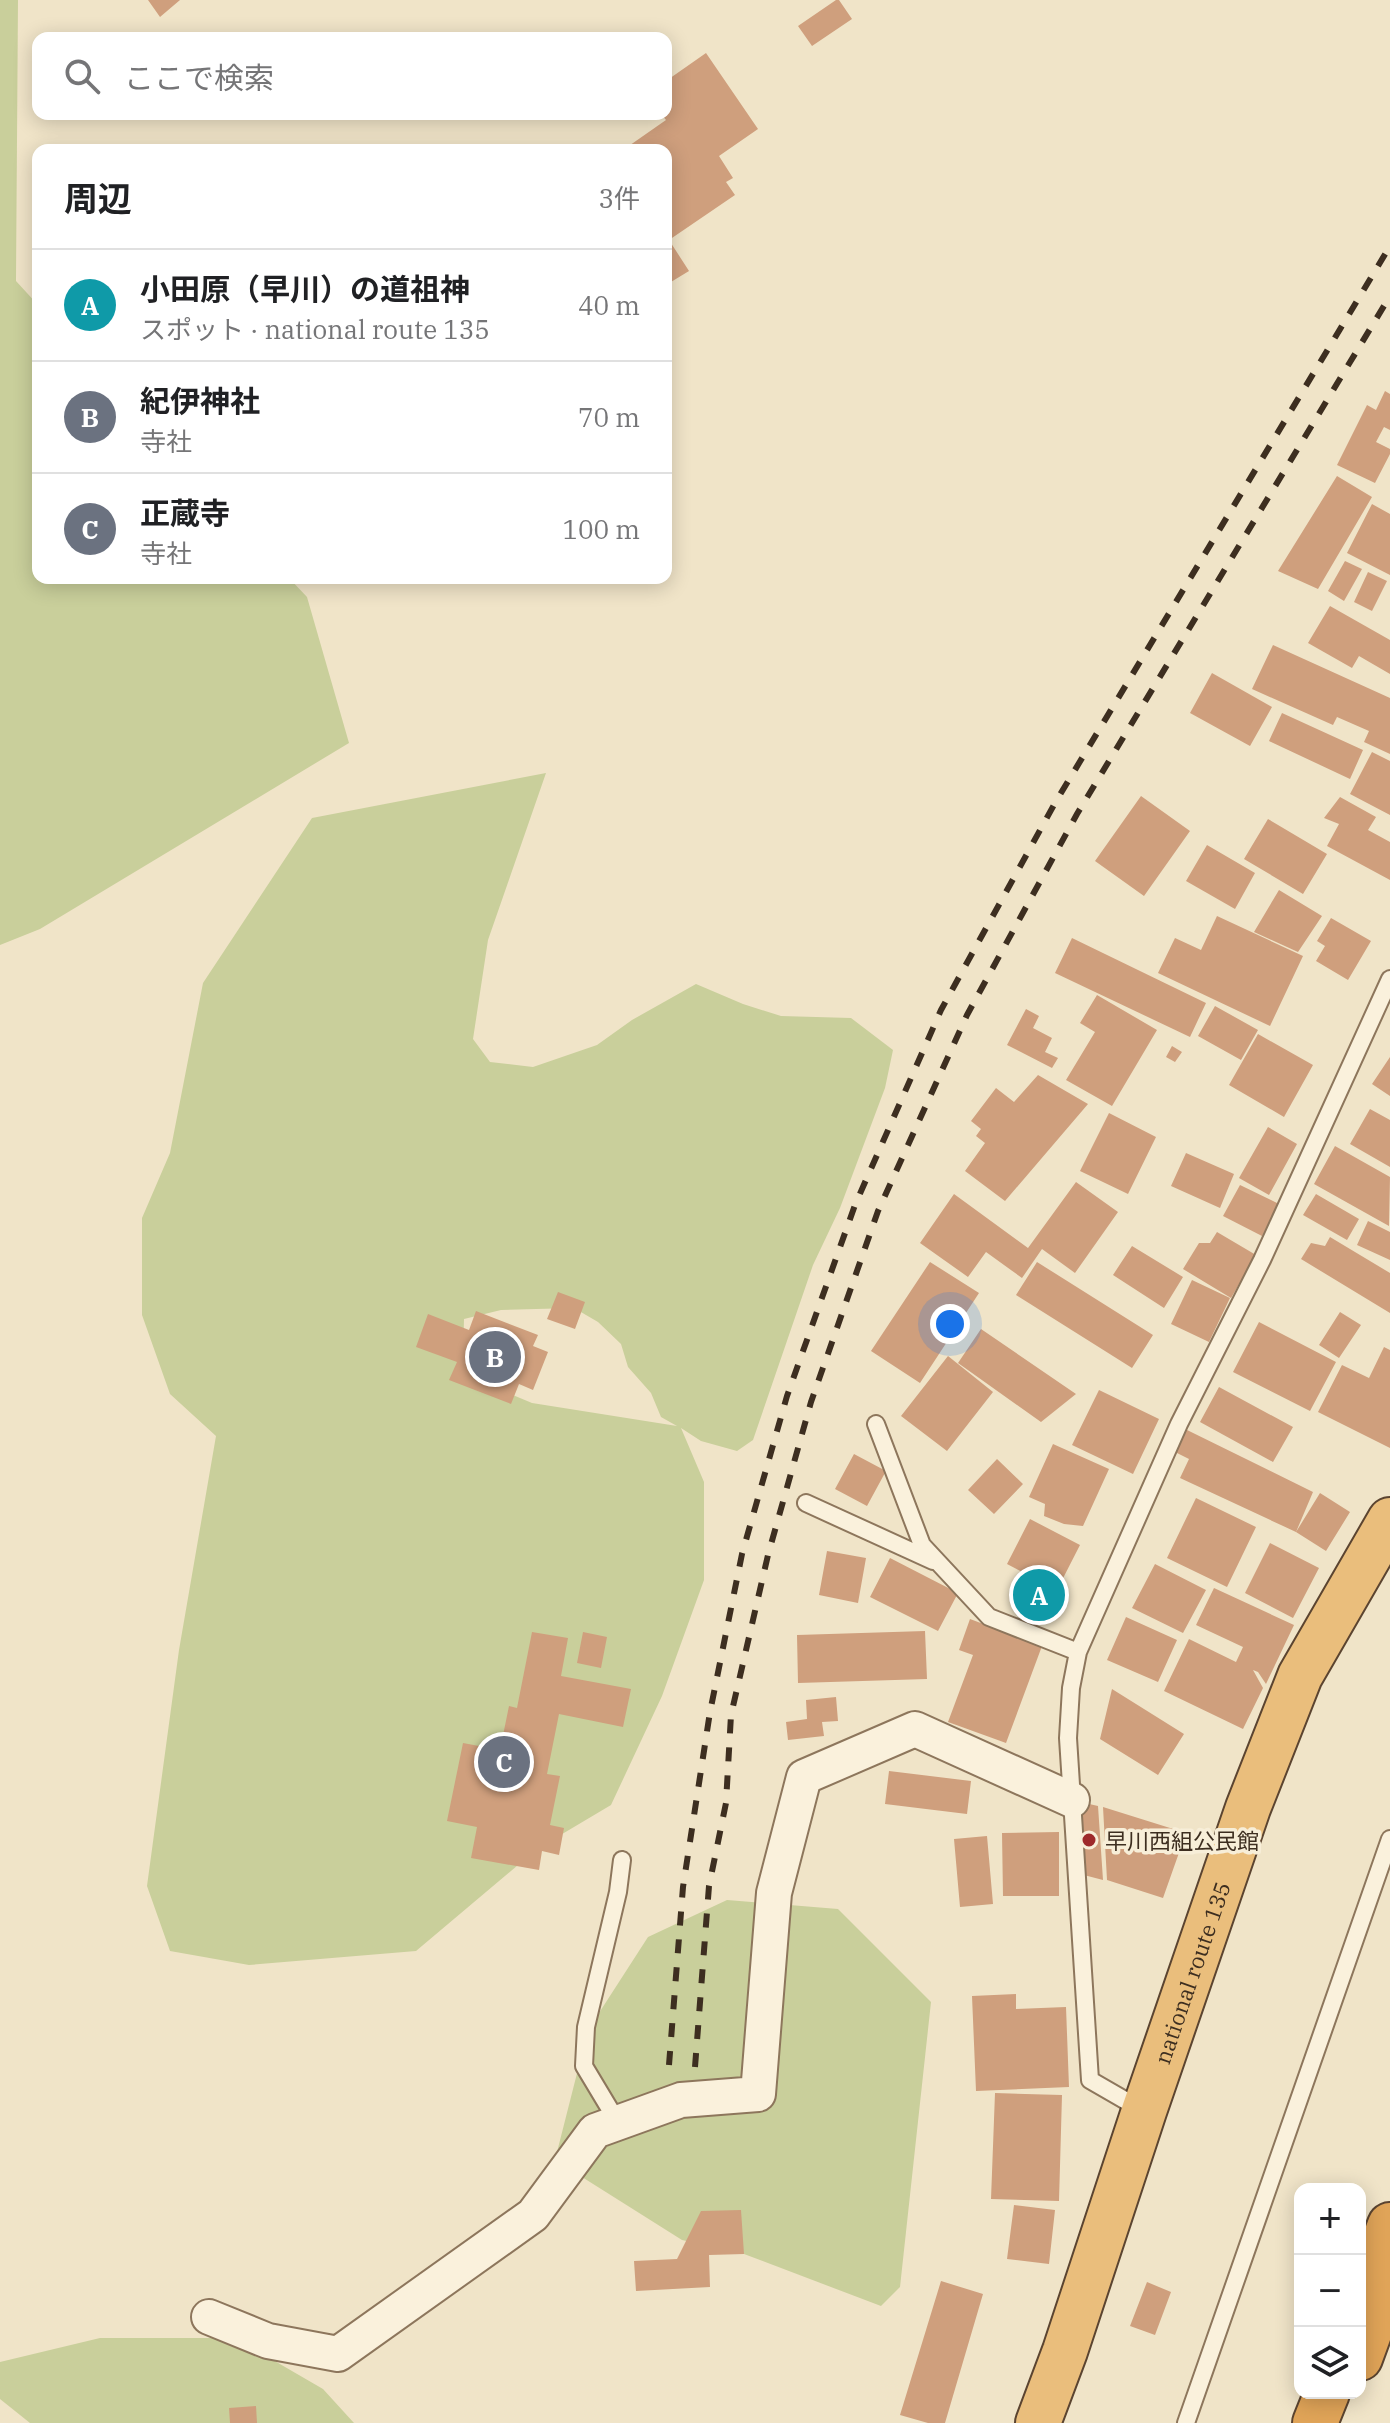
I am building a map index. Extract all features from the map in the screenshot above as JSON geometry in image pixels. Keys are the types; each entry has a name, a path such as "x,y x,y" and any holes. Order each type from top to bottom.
{"highway":[{"name":"national route 135","path":"1038,2423 1248,1808 1300,1676 1390,1520"},
{"path":"1366,2289 1390,2225"},
{"path":"1366,2342 1390,2276"},
{"name":"national route 135","path":"1047,2423 1065,2351"},
{"path":"1315,2423 1325,2399"},
{"path":"1336,2423 1345,2399"}],"street":[{"path":"209,2317 268,2341 338,2354 533,2215 595,2131 681,2100 758,2094 774,1893 804,1777 915,1729 1072,1800"}],"lane":[{"path":"1144,2111 1090,2080 1068,1738 1071,1688 1078,1652 1179,1424 1262,1260 1390,979"},
{"path":"876,1424 922,1545 989,1617 1078,1652"},
{"path":"806,1503 941,1565"},
{"path":"1186,2423 1390,1839"},
{"path":"617,2121 584,2066 586,2027 618,1892 622,1860"}],"green space":[{"path":"0,0 18,0 16,281 32,298 32,584 295,584 307,597 349,743 40,929 0,945"},
{"path":"546,773 488,940 473,1039 490,1062 533,1067 597,1045 632,1020 696,984 781,1016 851,1018 893,1050 885,1088 840,1208 813,1265 753,1440 737,1451 701,1441 681,1428 704,1482 704,1580 662,1696 611,1805 537,1849 416,1951 249,1965 170,1951 147,1886 179,1650 216,1436 170,1394 142,1315 142,1218 170,1153 203,983 312,818","holes":["574,1308 598,1322 621,1344 628,1367 651,1393 661,1417 677,1426 532,1403 486,1384 463,1357 464,1319 501,1310"]},
{"path":"727,1900 838,1909 931,2002 900,2287 881,2306 744,2254 682,2240 555,2160 588,2030 648,1937"},
{"path":"100,2338 235,2338 323,2389 354,2423 30,2423 0,2399 0,2362"}],"building":[{"path":"148,0 180,0 160,17"},
{"path":"836,0 852,19 812,46 798,26"},
{"path":"706,53 758,129 719,156 733,178 726,182 735,195 672,238 672,144 632,144 666,120 672,120 672,77"},
{"path":"672,245 689,271 672,281"},
{"path":"1385,391 1390,394 1390,430 1384,427 1376,442 1390,449 1390,454 1375,483 1337,465 1367,405 1376,410"},
{"path":"1337,476 1372,497 1318,589 1278,571"},
{"path":"1372,504 1390,514 1390,575 1347,553"},
{"path":"1345,561 1362,569 1344,601 1328,591"},
{"path":"1368,572 1387,581 1372,611 1354,602"},
{"path":"1330,606 1390,640 1390,674 1359,656 1352,668 1308,643"},
{"path":"1273,645 1390,698 1390,754 1364,742 1369,731 1337,717 1333,725 1252,689"},
{"path":"1212,673 1272,707 1250,746 1190,713"},
{"path":"1282,713 1363,750 1350,779 1269,741"},
{"path":"1372,752 1390,761 1390,815 1350,794"},
{"path":"1141,796 1190,831 1144,896 1095,861"},
{"path":"1340,797 1376,817 1368,830 1390,842 1390,880 1327,846 1339,824 1324,818"},
{"path":"1268,819 1327,854 1303,894 1244,859"},
{"path":"1207,845 1255,873 1235,909 1186,881"},
{"path":"1279,890 1322,916 1298,952 1254,932"},
{"path":"1217,916 1303,956 1270,1026 1158,973 1175,938 1201,950"},
{"path":"1331,918 1371,941 1348,980 1316,961 1325,946 1317,941"},
{"path":"1072,938 1206,1003 1190,1037 1055,973"},
{"path":"1097,995 1157,1030 1112,1106 1066,1080 1095,1032 1080,1023"},
{"path":"1215,1006 1258,1030 1241,1060 1198,1036"},
{"path":"1026,1009 1039,1016 1033,1028 1052,1038 1045,1052 1058,1058 1052,1068 1007,1045"},
{"path":"1258,1034 1313,1065 1284,1117 1229,1085"},
{"path":"1172,1046 1182,1052 1175,1062 1166,1057"},
{"path":"1390,1057 1390,1096 1372,1084"},
{"path":"1038,1075 1088,1104 1005,1201 965,1171 985,1143 976,1136 981,1129 971,1121 996,1088 1014,1102"},
{"path":"1370,1109 1390,1120 1390,1167 1350,1144"},
{"path":"1109,1113 1156,1137 1128,1194 1080,1171"},
{"path":"1268,1127 1297,1144 1269,1195 1239,1178"},
{"path":"1335,1146 1390,1177 1389,1226 1314,1184"},
{"path":"1186,1153 1234,1174 1220,1208 1171,1186"},
{"path":"1076,1182 1118,1212 1075,1273 1042,1249 1022,1278 986,1252 968,1277 920,1243 954,1194 1028,1248"},
{"path":"1240,1185 1279,1204 1262,1236 1223,1216"},
{"path":"1316,1194 1359,1219 1347,1240 1303,1215"},
{"path":"1368,1221 1390,1232 1390,1260 1357,1245"},
{"path":"1217,1232 1256,1255 1231,1298 1183,1269 1199,1243 1210,1243"},
{"path":"1330,1237 1390,1273 1390,1313 1301,1259 1311,1243 1325,1246"},
{"path":"1132,1246 1183,1277 1164,1308 1113,1275"},
{"path":"930,1262 979,1293 920,1383 871,1351"},
{"path":"1037,1262 1153,1335 1132,1368 1016,1295"},
{"path":"1192,1280 1230,1298 1209,1342 1171,1324"},
{"path":"558,1292 585,1302 575,1329 547,1319"},
{"path":"476,1311 538,1335 533,1346 548,1352 533,1390 519,1384 511,1404 449,1380 457,1362 416,1347 428,1314 469,1330"},
{"path":"1340,1312 1361,1325 1339,1358 1319,1345"},
{"path":"1259,1322 1336,1362 1310,1411 1233,1372"},
{"path":"981,1329 1076,1394 1041,1422 958,1363"},
{"path":"1384,1347 1390,1350 1390,1448 1318,1412 1342,1365 1369,1378"},
{"path":"948,1356 993,1392 947,1451 901,1416"},
{"path":"1219,1387 1293,1427 1273,1462 1200,1422"},
{"path":"1099,1390 1159,1419 1133,1474 1072,1445"},
{"path":"1185,1429 1313,1492 1296,1532 1180,1478 1189,1459 1173,1451"},
{"path":"1053,1444 1109,1469 1083,1526 1064,1524 1044,1516 1045,1504 1029,1497"},
{"path":"854,1454 886,1471 867,1506 835,1489"},
{"path":"997,1459 1023,1484 994,1514 968,1490"},
{"path":"1320,1493 1350,1512 1326,1551 1296,1532"},
{"path":"1196,1498 1256,1527 1227,1587 1167,1558"},
{"path":"1030,1519 1080,1545 1057,1590 1007,1564"},
{"path":"1270,1543 1319,1568 1293,1618 1245,1593"},
{"path":"827,1551 866,1558 858,1603 819,1595"},
{"path":"890,1558 958,1593 938,1631 870,1597"},
{"path":"1155,1564 1206,1590 1183,1633 1132,1608"},
{"path":"1214,1588 1294,1625 1266,1684 1253,1670 1263,1688 1243,1729 1164,1691 1189,1639 1236,1662 1243,1647 1196,1625"},
{"path":"1126,1617 1177,1640 1158,1682 1107,1660"},
{"path":"970,1619 1042,1646 1006,1743 948,1722 973,1655 959,1650"},
{"path":"925,1631 927,1679 798,1683 797,1635"},
{"path":"532,1632 568,1638 561,1676 631,1689 623,1727 559,1714 547,1774 560,1776 550,1825 564,1828 559,1855 542,1851 539,1870 471,1858 477,1827 447,1821 463,1743 500,1750 509,1706 517,1708"},
{"path":"583,1632 607,1637 601,1668 577,1663"},
{"path":"1112,1689 1184,1734 1158,1775 1100,1739"},
{"path":"836,1697 838,1721 822,1722 824,1736 788,1740 786,1722 807,1719 806,1700"},
{"path":"889,1771 971,1781 967,1814 885,1804"},
{"name":"早川西組公民館","path":"1076,1801 1098,1806 1103,1880 1080,1874"},
{"path":"1103,1807 1186,1833 1163,1898 1107,1880"},
{"path":"1059,1832 1059,1896 1003,1896 1002,1833"},
{"path":"987,1836 993,1904 960,1907 954,1839"},
{"path":"1016,1994 1016,2009 1066,2007 1069,2087 976,2091 972,1996"},
{"path":"995,2093 1062,2095 1059,2201 991,2199"},
{"path":"1014,2205 1055,2210 1049,2264 1007,2259"},
{"path":"741,2210 744,2254 709,2255 710,2287 636,2291 634,2261 677,2259 701,2211"},
{"path":"941,2281 983,2294 945,2423 928,2423 900,2415"},
{"path":"1147,2282 1171,2292 1155,2335 1130,2326"},
{"path":"256,2406 257,2423 230,2423 229,2408"}],"railway":[{"path":"669,2065 683,1887 710,1712 742,1554 787,1396 855,1205 941,1010 1055,803 1390,246"},
{"path":"695,2067 709,1886 726,1803 731,1715 768,1555 811,1402 878,1211 967,1015 1077,814 1390,296"}],"place":[{"name":"紀伊神社","path":"495,1357"},
{"name":"小田原（早川）の道祖神","path":"1039,1595"},
{"name":"正蔵寺","path":"504,1762"},
{"name":"早川西組公民館","path":"1089,1840"}]}
